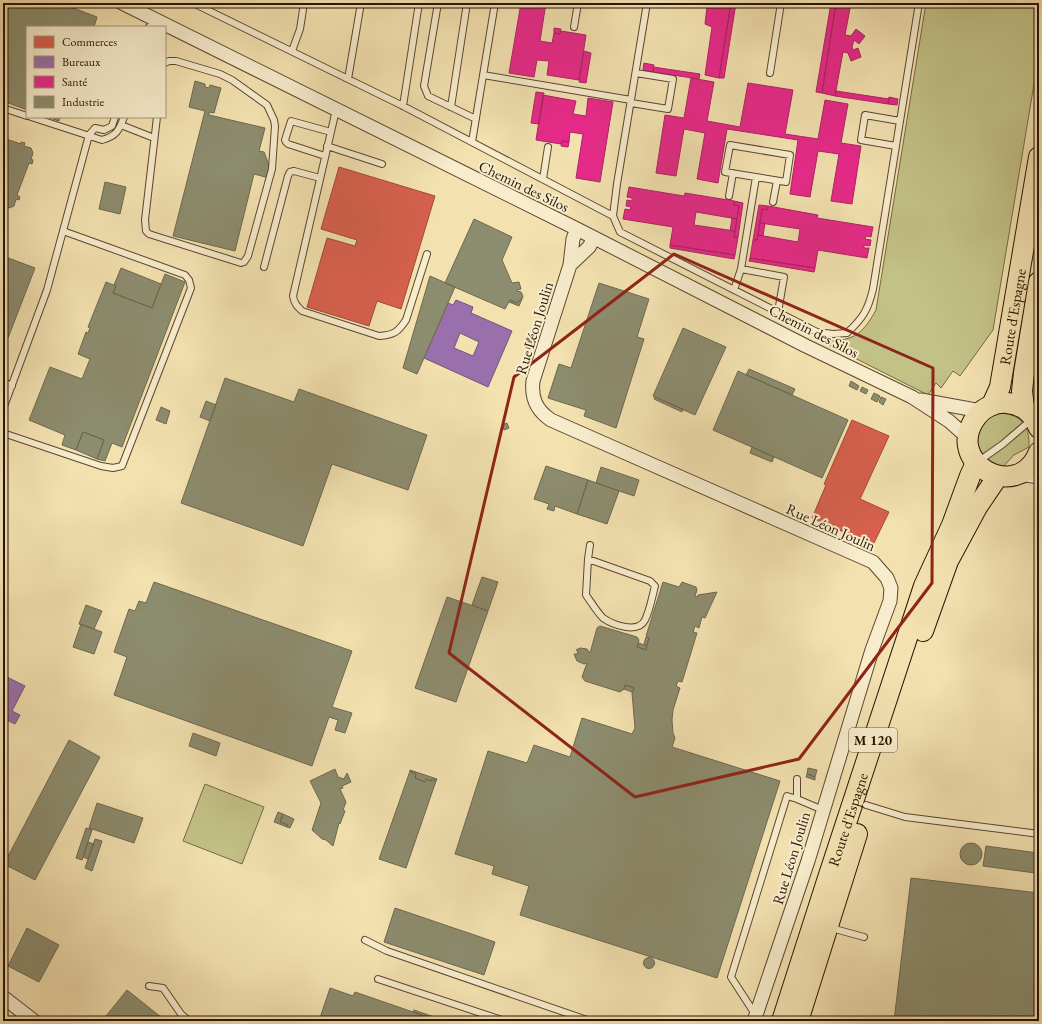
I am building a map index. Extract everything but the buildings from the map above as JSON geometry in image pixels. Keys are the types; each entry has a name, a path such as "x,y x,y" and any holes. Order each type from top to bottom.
{"main road":[{"name":"Route d'Espagne","path":"968,438 972,424 987,408 1000,388 1039,157"},
{"name":"Route d'Espagne","path":"1034,417 1022,391 1039,282"},
{"path":"987,408 1003,403 1014,404 1034,417"},
{"path":"968,438 970,452 976,463 986,472 998,476 1020,474 1029,467 1039,452"},
{"name":"Route d'Espagne","path":"782,1021 924,586 952,525 976,463"},
{"name":"Route d'Espagne","path":"798,1021 904,683 948,561 977,507 998,476"}],"street":[{"name":"Chemin des Silos","path":"122,3 161,26"},
{"name":"Chemin des Silos","path":"166,28 336,110 577,229 806,346 912,397 949,421 968,438"},
{"name":"Rue Léon Joulin","path":"577,229 573,239 570,265 534,380 532,391 538,408 542,414 558,423 872,562 887,578 890,588 890,601 872,650 784,935 755,1018"},
{"name":"Rue Léon Joulin","path":"570,265 589,247 594,238"},
{"name":"Chemin des Silos","path":"912,397 987,408"},
{"path":"1020,474 1039,477"},
{"path":"3,997 34,1021"}],"lane":[{"path":"193,3 402,106 613,216"},
{"path":"292,51 300,29 304,3"},
{"path":"348,79 361,3"},
{"path":"402,106 419,3"},
{"path":"438,3 424,86 428,96 476,119"},
{"path":"451,107 468,3"},
{"path":"472,142 495,3"},
{"path":"574,27 578,3"},
{"path":"647,3 613,216 620,232 817,332 833,334 847,333 859,322 869,307 919,3"},
{"path":"770,73 781,3"},
{"path":"157,118 145,220 146,231 149,234 241,263 244,262 248,256 272,169 275,126 274,120 267,105 227,77 176,62 166,62"},
{"path":"483,75 631,101 668,110 673,79 636,73"},
{"path":"3,108 26,116"},
{"path":"336,110 293,296 294,301 302,311 379,336 391,335 400,329 406,320 427,254"},
{"path":"896,146 861,140 865,115 900,120"},
{"path":"34,118 102,140 113,137 124,118"},
{"path":"3,409 47,290 89,135 95,128 104,130 112,126 115,118"},
{"path":"325,156 288,144 285,140 291,121 331,132"},
{"path":"121,125 154,138"},
{"path":"730,145 790,155 786,182 733,173 725,172 730,145"},
{"path":"327,146 382,164"},
{"path":"543,179 548,147"},
{"path":"264,267 290,172 294,171 320,178"},
{"path":"730,196 733,173"},
{"path":"734,290 741,269 756,177"},
{"path":"773,202 777,180"},
{"path":"3,433 101,466 113,468 122,466 191,288 189,280 185,275 63,231"},
{"path":"741,269 784,277 778,312"},
{"path":"3,382 12,386"},
{"path":"976,463 1003,444 1034,417"},
{"path":"588,559 650,580 655,586 645,620 641,625 632,628 618,625 603,618 586,595 588,559 590,545"},
{"path":"797,779 797,799"},
{"path":"755,1018 731,977 787,796 823,810"},
{"path":"866,805 905,818 1039,834"},
{"path":"827,927 864,938"},
{"path":"365,940 387,951 590,1021"},
{"path":"378,979 505,1021"},
{"path":"149,986 163,988 181,1014 189,1021"}],"highlighted area":[{"path":"674,254 933,368 932,583 799,759 635,797 449,653 514,377"}],"shaded area":[{"path":"926,3 1039,3 1039,54 993,330 960,376 953,371 941,388 936,383 928,395 821,341 841,340 854,336 860,332 871,319 876,310"},
{"path":"1039,318 1039,403 1033,406 1031,403"},
{"path":"997,413 1012,415 1022,422 1028,432 1029,439 1029,447 1014,455 1002,468 979,456 977,439 977,429 979,425"},
{"path":"205,784 264,807 242,864 183,841"}]}
